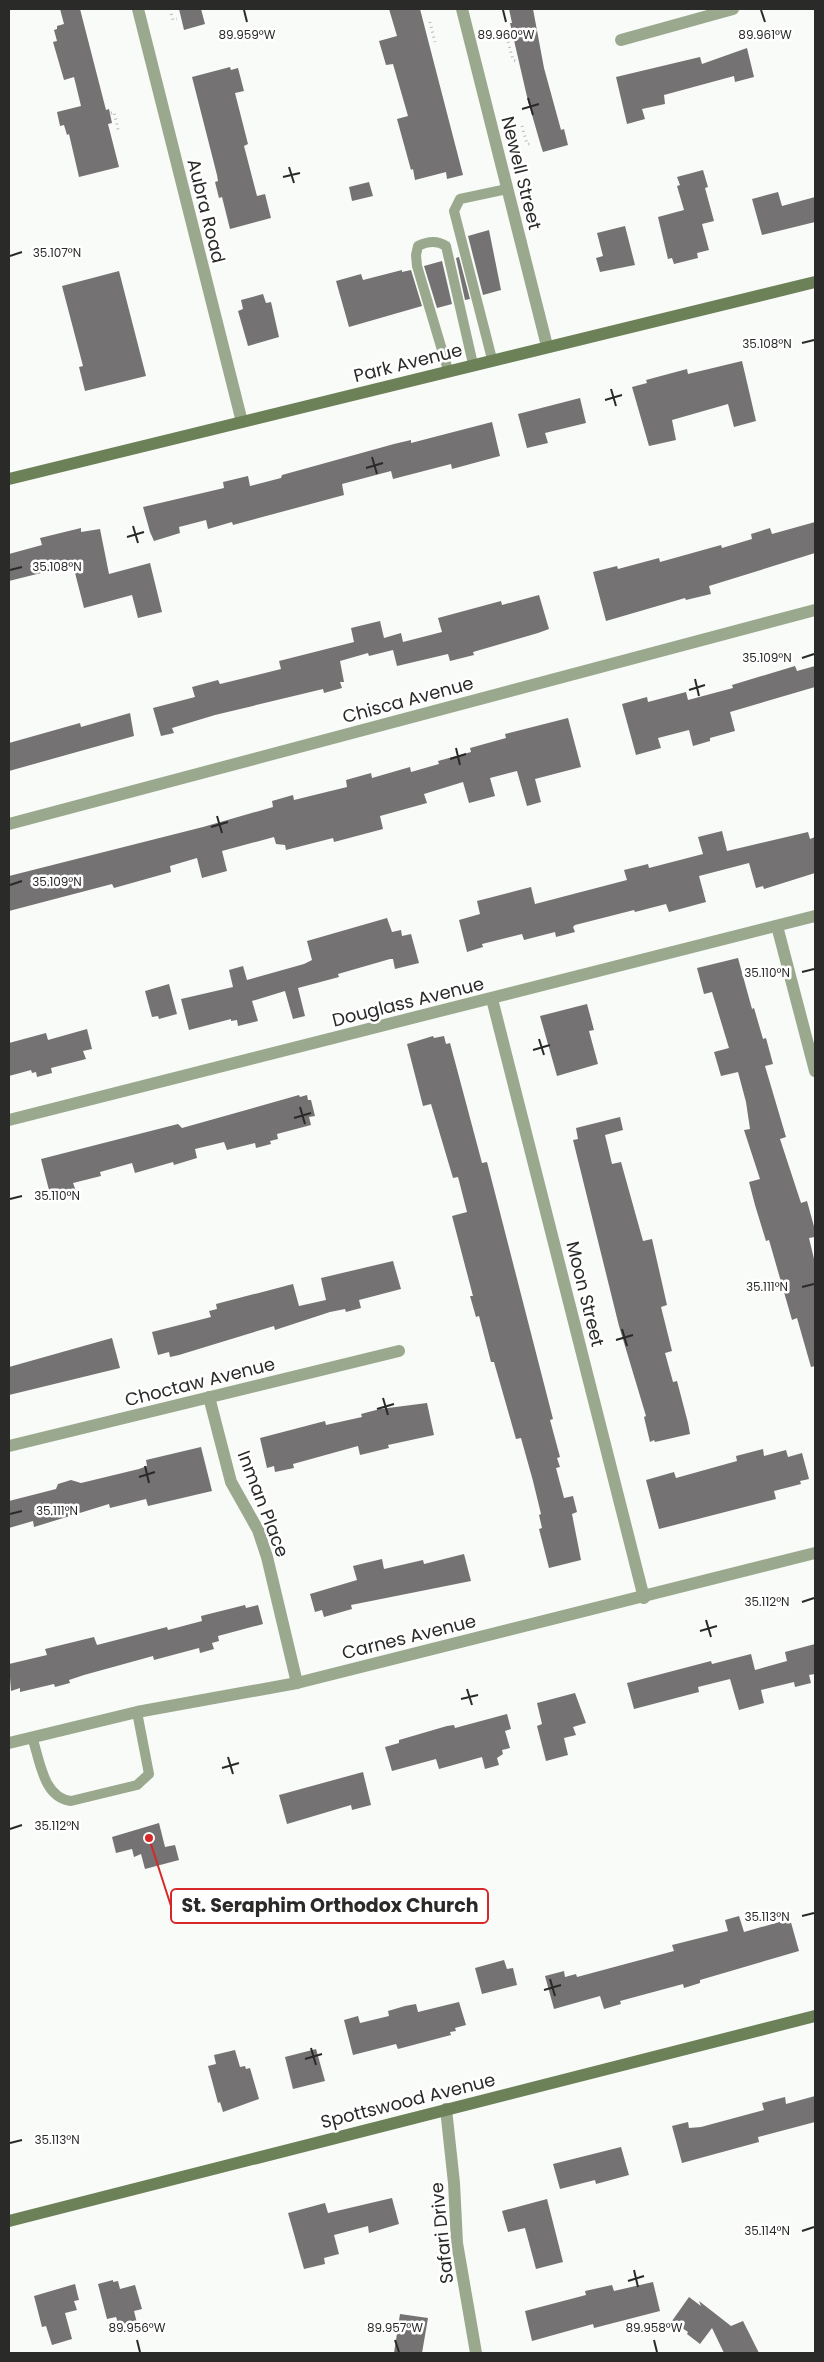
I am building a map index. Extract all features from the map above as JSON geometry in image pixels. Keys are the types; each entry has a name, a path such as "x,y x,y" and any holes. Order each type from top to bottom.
{"main road":[{"name":"Park Avenue","path":"9,478 492,359 815,282"},
{"name":"Spottswood Avenue","path":"9,2221 815,2016"}],"street":[{"name":"Aubra Road","path":"138,9 242,422"},
{"name":"Newell Street","path":"462,9 547,346"},
{"path":"622,40 733,9"},
{"name":"Chisca Avenue","path":"9,824 815,610"},
{"name":"Douglass Avenue","path":"9,1120 815,916"},
{"path":"777,926 815,1071"},
{"name":"Moon Street","path":"492,999 644,1598"},
{"name":"Choctaw Avenue","path":"9,1446 399,1351"},
{"name":"Inman Place","path":"209,1398 231,1482 258,1530 267,1557 297,1682"},
{"name":"Carnes Avenue","path":"9,1743 137,1712 297,1682 644,1598 815,1553"},
{"name":"Safari Drive","path":"446,2109 454,2183 457,2243 476,2353"}],"lane":[{"path":"492,359 454,210 460,199 507,189"},
{"path":"448,370 416,255 418,246 425,242 439,242 446,246 473,364"},
{"path":"32,1737 51,1792 62,1800 81,1799 137,1785 149,1774 137,1712"}],"path":[{"path":"170,9 173,20 177,19"},
{"path":"430,22 435,42"},
{"path":"508,42 513,60 516,61"},
{"path":"110,112 114,112 118,130"},
{"path":"522,126 527,144 532,144"}],"building":[{"path":"60,9 80,9 106,110 109,109 112,123 108,124 119,167 79,177 69,134 67,135 64,125 60,126 57,112 81,106 74,77 64,80 53,42 57,41 54,30 57,29 57,26 64,24"},
{"path":"179,9 201,9 205,24 184,30"},
{"path":"389,9 420,9 463,175 447,179 446,172 415,180 397,119 408,116 393,64 386,65 379,41 397,36"},
{"path":"509,9 533,9 544,68 561,130 564,129 568,145 543,152 528,101 510,23 512,23"},
{"path":"747,48 754,77 735,82 734,76 664,95 665,104 642,109 645,119 627,124 616,77 700,57 702,64"},
{"path":"230,67 231,70 238,68 244,91 235,93 248,144 244,146 257,196 265,194 271,218 230,229 222,197 219,198 215,182 218,181 217,175 192,77"},
{"path":"703,170 708,187 705,188 714,221 702,224 709,250 697,253 698,258 674,264 672,258 668,259 658,217 684,210 677,186 680,185 677,177"},
{"path":"369,182 373,196 352,201 349,187"},
{"path":"778,192 782,206 815,197 815,222 762,235 752,199"},
{"path":"625,226 635,265 600,272 596,258 603,256 597,233"},
{"path":"489,230 501,290 483,295 468,236"},
{"path":"459,257 470,299 465,300 456,258"},
{"path":"442,261 452,304 437,308 424,266"},
{"path":"402,270 402,272 411,270 422,306 349,327 336,281 361,274 363,280"},
{"path":"119,271 146,376 85,391 79,367 83,366 62,286"},
{"path":"263,294 266,303 271,302 279,337 248,346 238,311 243,309 241,300"},
{"path":"742,361 756,421 734,427 728,404 672,420 676,440 649,446 632,387 647,383 646,380 687,369 688,374"},
{"path":"580,398 586,423 545,433 548,443 527,448 518,414"},
{"path":"492,422 500,456 452,469 451,464 393,479 391,471 342,484 344,495 233,525 232,522 208,529 206,520 179,527 180,533 154,541 150,532 143,507 224,488 223,482 248,476 250,486 281,478 282,475 394,444 411,440 411,443"},
{"path":"815,522 815,553 709,586 711,594 686,600 685,598 606,621 593,572 617,566 618,569 659,558 660,562 721,545 722,548 752,539 751,534 770,528 772,534"},
{"path":"81,528 81,532 100,529 109,574 150,563 162,612 138,618 132,595 84,608 73,565 9,581 9,554 42,545 40,538"},
{"path":"539,595 549,629 473,652 474,655 450,661 448,654 397,666 393,650 369,656 368,653 340,661 344,682 340,682 342,688 324,693 323,689 215,715 172,728 174,733 161,736 153,708 195,697 192,687 218,680 220,684 281,669 279,661 354,642 351,628 380,621 384,638 401,633 403,642 442,632 438,618 501,601 502,605"},
{"path":"795,666 797,671 815,666 815,687 730,712 735,731 710,738 710,741 693,746 689,730 658,738 661,748 636,755 622,704 647,697 648,702 686,692 688,700 733,688 732,685"},
{"path":"130,713 134,736 9,771 9,743 80,723 81,727"},
{"path":"568,718 581,767 535,779 541,802 527,806 517,771 490,778 495,796 469,803 463,782 424,794 427,803 380,816 383,829 334,842 333,838 286,850 285,845 276,844 274,837 222,851 227,871 202,878 197,858 170,866 171,872 114,888 112,884 9,911 9,876 203,827 273,807 272,801 293,795 294,800 347,787 346,780 371,773 372,778 410,767 411,772 439,764 438,761 471,752 470,748 506,738 505,734"},
{"path":"722,831 727,851 808,832 810,839 815,837 815,873 764,889 763,886 756,888 749,863 699,876 706,902 669,912 666,904 635,912 634,910 575,925 573,927 575,932 556,937 555,932 524,940 522,934 482,944 483,947 467,952 459,920 480,914 477,901 531,887 535,904 627,880 624,870 648,864 649,868 703,854 698,837"},
{"path":"387,918 392,932 401,930 402,936 411,934 419,963 395,969 393,959 390,959 338,974 339,977 298,988 305,1016 293,1019 285,991 252,1001 258,1021 238,1026 237,1020 231,1021 231,1019 189,1030 181,999 233,987 229,970 243,966 247,980 304,964 312,960 307,941"},
{"path":"738,958 752,1009 754,1008 763,1039 766,1038 773,1064 765,1066 786,1137 780,1139 801,1203 807,1201 815,1230 815,1237 809,1238 815,1263 815,1366 811,1367 797,1318 792,1320 769,1240 766,1241 749,1182 760,1179 744,1130 750,1129 746,1102 738,1072 721,1076 714,1052 729,1048 712,992 704,994 697,968"},
{"path":"169,984 177,1014 159,1019 158,1016 152,1017 145,991"},
{"path":"587,1004 594,1030 589,1031 598,1064 557,1076 540,1016"},
{"path":"87,1029 92,1049 83,1051 86,1059 51,1068 52,1073 37,1077 36,1072 32,1073 31,1070 9,1076 9,1043 46,1033 48,1040"},
{"path":"433,1036 434,1038 444,1036 446,1044 450,1043 482,1163 487,1162 553,1419 550,1420 560,1457 557,1458 560,1467 556,1468 564,1498 573,1496 577,1512 572,1514 581,1560 549,1568 539,1529 542,1528 539,1515 541,1514 521,1438 516,1439 494,1362 491,1362 479,1316 476,1317 470,1296 473,1296 452,1216 467,1212 458,1177 453,1178 431,1104 423,1106 407,1044"},
{"path":"299,1095 300,1097 307,1095 308,1100 311,1100 315,1116 309,1117 311,1125 277,1134 278,1139 270,1141 271,1144 256,1148 255,1143 227,1150 224,1142 195,1149 197,1158 174,1165 173,1162 135,1173 132,1163 100,1172 101,1176 73,1183 77,1194 63,1198 61,1191 50,1194 41,1159 178,1124 182,1128"},
{"path":"620,1117 623,1130 605,1135 612,1164 621,1162 643,1241 652,1239 667,1305 661,1307 672,1351 665,1353 673,1382 677,1381 690,1434 655,1442 654,1440 650,1442 644,1417 646,1416 619,1326 573,1140 578,1139 576,1128"},
{"path":"393,1261 401,1289 359,1300 361,1308 346,1312 345,1309 330,1312 275,1330 274,1326 179,1355 170,1357 169,1352 158,1355 152,1332 211,1317 209,1311 217,1309 216,1304 293,1284 299,1306 326,1300 321,1278"},
{"path":"112,1338 120,1368 9,1395 9,1367"},
{"path":"427,1403 434,1435 388,1445 389,1448 360,1455 358,1446 293,1464 294,1468 275,1472 274,1466 267,1468 260,1438 325,1421 326,1425 362,1417 361,1414 380,1409"},
{"path":"201,1447 212,1491 148,1506 146,1499 110,1508 109,1504 34,1527 33,1521 9,1528 9,1501 56,1489 58,1484 71,1480 81,1483 139,1469 147,1466 146,1460"},
{"path":"763,1449 764,1456 786,1450 788,1457 802,1453 809,1479 800,1481 801,1484 774,1491 776,1499 659,1529 646,1480 674,1472 676,1478 737,1461 736,1456"},
{"path":"464,1554 471,1581 351,1605 352,1609 324,1617 322,1610 315,1612 310,1594 357,1580 353,1566 382,1559 384,1569 423,1560 424,1564"},
{"path":"245,1605 246,1608 258,1605 263,1624 218,1636 219,1641 212,1643 214,1649 200,1653 199,1648 154,1660 153,1656 84,1675 69,1680 70,1683 55,1687 54,1684 20,1692 20,1688 11,1691 9,1664 47,1655 45,1649 94,1637 97,1645 167,1627 168,1630 202,1621 201,1616"},
{"path":"815,1644 815,1674 809,1675 811,1683 795,1687 794,1682 761,1690 764,1703 739,1710 730,1679 698,1687 699,1692 634,1709 627,1683 711,1661 712,1664 751,1654 755,1670 787,1661 785,1652"},
{"path":"575,1693 586,1723 573,1727 576,1735 564,1738 568,1755 546,1761 537,1726 542,1724 537,1703"},
{"path":"507,1714 511,1729 505,1731 510,1748 502,1750 503,1754 497,1758 499,1765 485,1769 482,1757 439,1769 436,1759 392,1771 385,1747 399,1743 399,1740 447,1726 454,1725 455,1728"},
{"path":"363,1772 371,1805 352,1810 351,1805 287,1824 279,1795"},
{"path":"159,1823 165,1847 175,1845 179,1860 145,1869 141,1854 134,1857 132,1849 116,1853 112,1837"},
{"path":"739,1916 744,1932 790,1919 799,1951 700,1980 700,1983 684,1988 683,1984 620,2001 621,2004 604,2009 600,1996 554,2009 545,1976 564,1971 565,1977 576,1974 577,1977 674,1951 672,1945 728,1931 725,1920"},
{"path":"504,1960 507,1969 513,1968 517,1985 482,1994 475,1968"},
{"path":"459,2002 466,2025 455,2028 456,2031 450,2032 451,2035 398,2049 396,2044 353,2055 344,2020 358,2016 360,2023 389,2016 388,2011 405,2006 416,2004 418,2012"},
{"path":"316,2049 325,2081 293,2089 285,2057"},
{"path":"235,2050 240,2067 250,2068 259,2099 223,2112 220,2102 218,2103 208,2066 216,2064 214,2055"},
{"path":"815,2096 815,2122 758,2137 759,2142 682,2163 672,2126 688,2122 689,2128 701,2127 764,2110 762,2103 785,2097 786,2104"},
{"path":"621,2147 629,2175 596,2184 595,2180 560,2189 553,2164"},
{"path":"392,2198 399,2224 369,2233 368,2226 334,2235 339,2254 324,2258 325,2264 304,2269 288,2213 325,2203 328,2213"},
{"path":"547,2199 563,2262 536,2269 525,2228 508,2232 502,2211"},
{"path":"113,2280 113,2282 118,2281 120,2289 135,2285 142,2309 134,2311 137,2323 120,2328 116,2317 107,2319 98,2284"},
{"path":"653,2282 660,2311 594,2328 593,2324 532,2341 525,2311 586,2295 585,2291 612,2285 614,2291"},
{"path":"75,2284 79,2300 74,2301 77,2310 65,2313 72,2339 52,2345 46,2326 42,2327 34,2296"},
{"path":"689,2297 701,2306 699,2301 731,2326 743,2321 759,2353 724,2353 712,2328 700,2344 687,2334 688,2332 672,2321"},
{"path":"400,2314 428,2318 422,2353 394,2353"}],"place":[{"name":"St. Seraphim Orthodox Church","path":"149,1838"}]}
